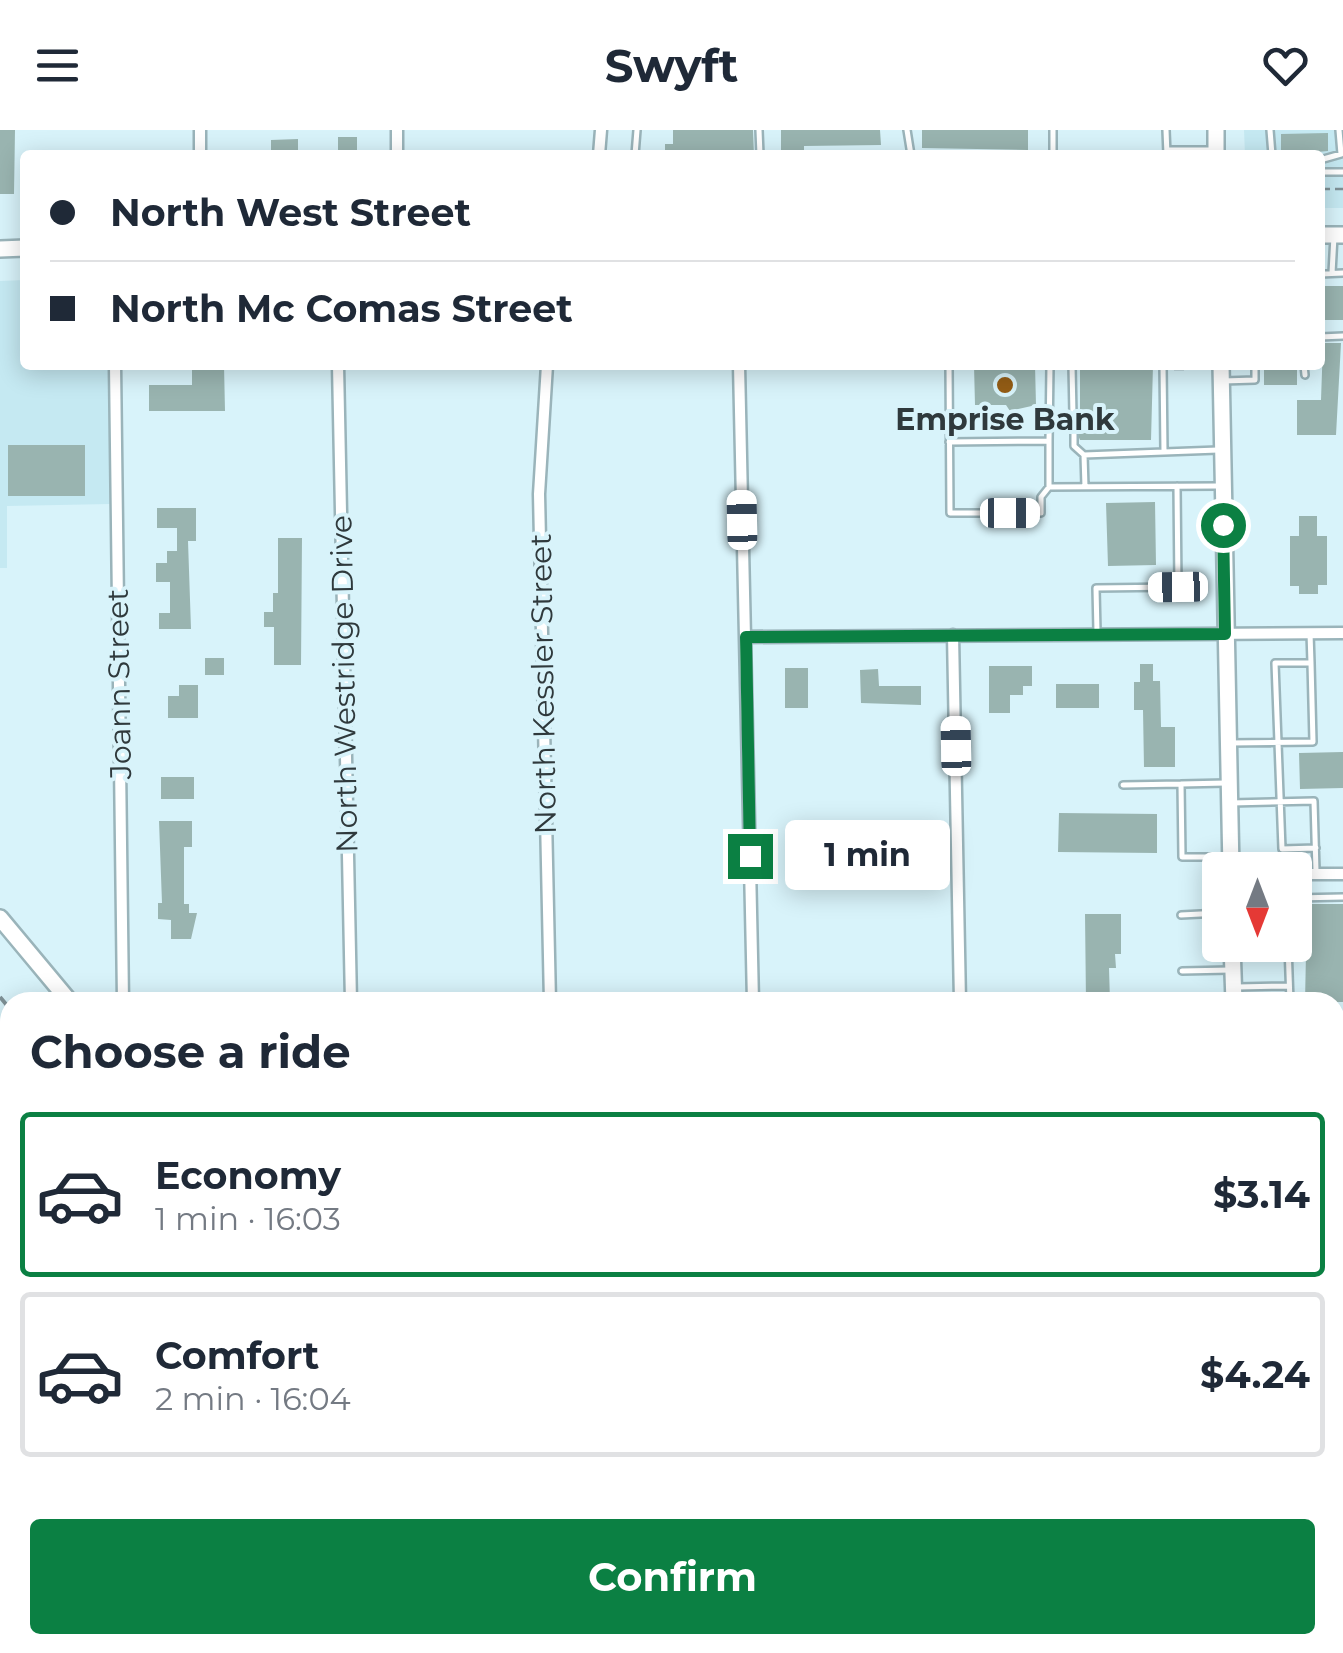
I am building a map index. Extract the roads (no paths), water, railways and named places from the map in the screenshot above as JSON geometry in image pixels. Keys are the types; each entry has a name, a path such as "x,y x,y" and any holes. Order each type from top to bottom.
{"main road":[{"path":"1221,373 1231,852"},
{"path":"0,918 62,992"},
{"path":"1233,962 1234,992"}],"street":[{"name":"Joann Street","path":"116,370 123,992"},
{"name":"North Westridge Drive","path":"338,370 351,992"},
{"name":"North Kessler Street","path":"547,370 539,494 550,992"},
{"path":"739,370 754,992"},
{"path":"746,637 1343,633"},
{"path":"953,635 960,992"},
{"path":"1312,874 1343,874"}],"lane":[{"path":"1325,160 1337,159 1341,154 1339,130"},
{"path":"1332,235 1332,273"},
{"path":"1325,274 1343,273"},
{"path":"949,370 950,513 1041,513 1041,497 1049,487 1050,370"},
{"path":"1072,370 1074,416"},
{"path":"1163,370 1164,452"},
{"path":"1221,373 1255,380 1254,370"},
{"path":"1304,370 1305,375"},
{"path":"1074,434 1074,446 1084,455 1222,450"},
{"path":"949,442 1050,441"},
{"path":"1084,455 1084,487"},
{"path":"1096,634 1096,588 1178,587 1178,486"},
{"path":"1049,487 1222,486"},
{"path":"1228,743 1313,742 1310,633"},
{"path":"1311,663 1275,663 1282,848 1316,848"},
{"path":"1123,785 1229,783"},
{"path":"1181,784 1182,857 1202,860"},
{"path":"1229,803 1314,800 1316,874"},
{"path":"1312,898 1343,897"},
{"path":"1181,914 1202,913"},
{"path":"1289,962 1290,992"},
{"path":"1182,971 1233,970"},
{"path":"1253,992 1290,986"}],"place":[{"name":"Emprise Bank","path":"1005,385"}]}
